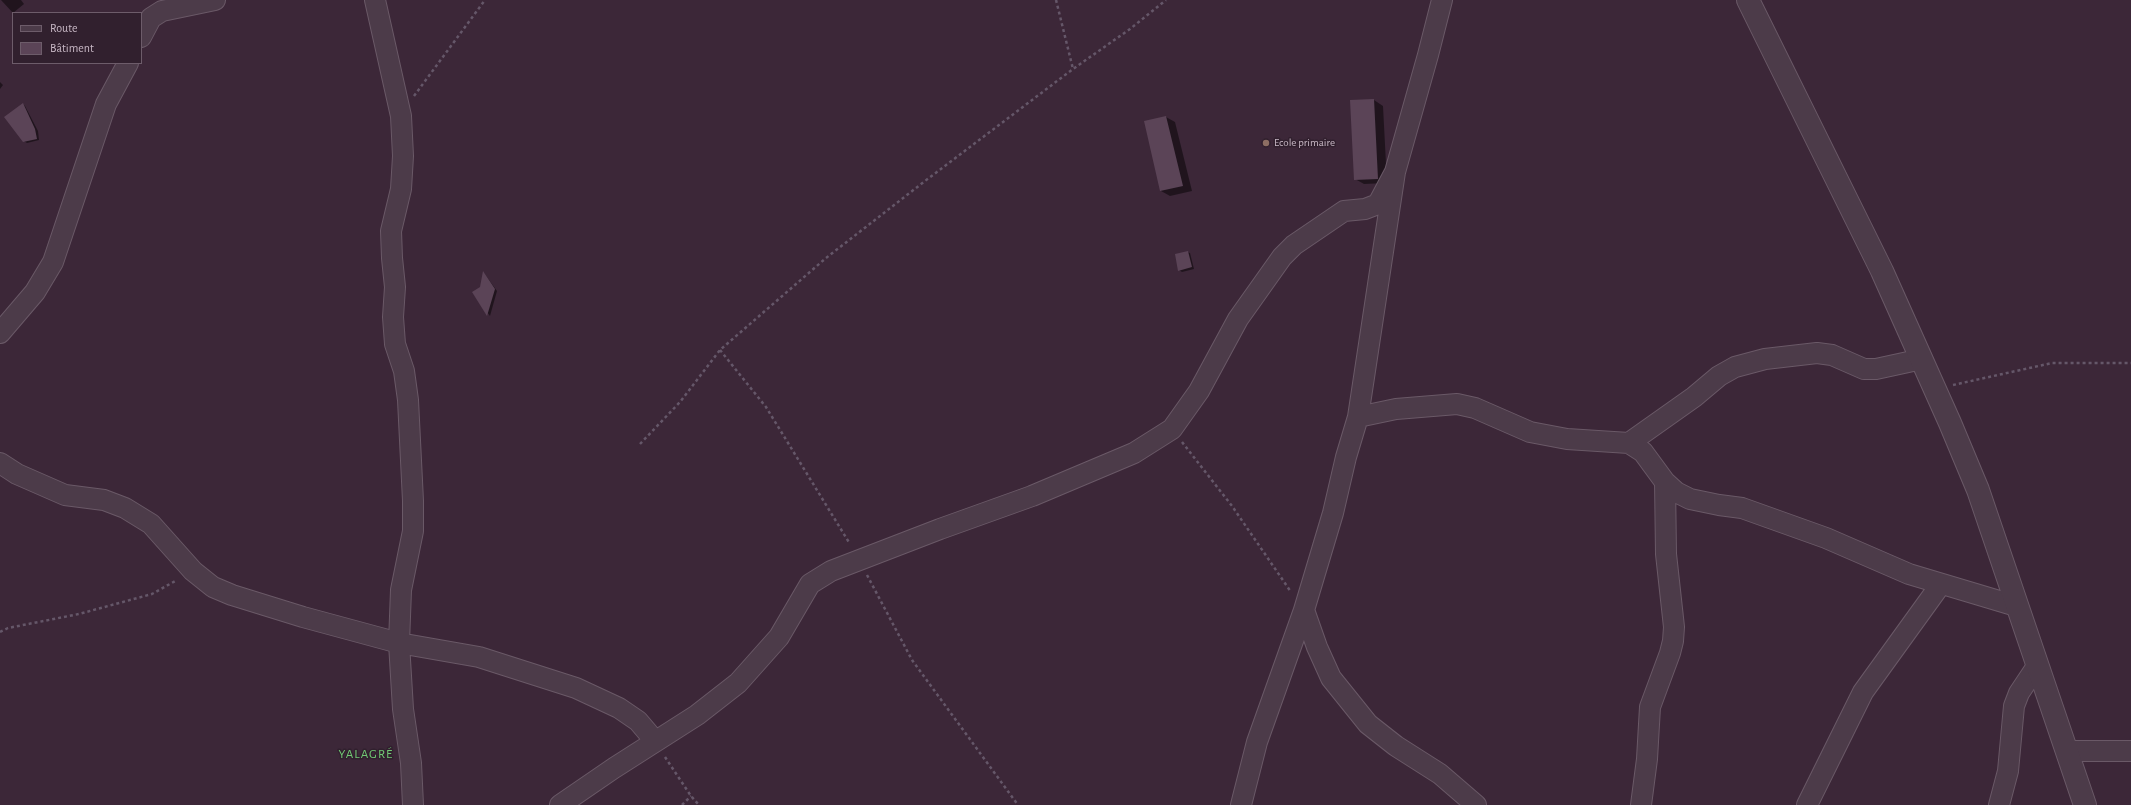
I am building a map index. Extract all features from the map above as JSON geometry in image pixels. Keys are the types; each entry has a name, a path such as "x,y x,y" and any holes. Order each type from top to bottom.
{"street":[{"path":"142,35 151,18 162,11 215,0"},
{"path":"375,0 401,116 403,156 401,189 392,231 395,287 393,317 395,344 404,371 408,400 413,501 413,531 401,590 399,643 403,709 411,763 413,805"},
{"path":"1241,805 1257,742 1304,610 1333,512 1346,457 1358,417 1395,172 1442,0"},
{"path":"1748,0 1882,271 1935,388 1978,490 2016,606 2085,805"},
{"path":"0,333 35,292 53,262 106,104 127,64"},
{"path":"560,805 697,714 738,683 779,637 810,584 831,571 859,559 1039,493 1134,453 1172,429 1199,391 1238,319 1282,257 1294,245 1344,211 1364,209 1378,204 1395,172"},
{"path":"1629,443 1694,397 1719,376 1735,367 1765,359 1817,353 1832,355 1864,369 1876,369 1922,360"},
{"path":"1358,417 1396,408 1457,404 1475,408 1530,432 1567,439 1629,443 1643,452 1665,482 1676,492 1690,499 1742,508 1776,519 1826,538 1909,574 2016,606"},
{"path":"0,463 17,474 65,495 104,500 125,508 151,524 193,571 214,587 232,595 303,617 399,643 479,657 576,688 619,708 638,722 655,741"},
{"path":"1641,805 1647,759 1650,707 1673,641 1674,627 1666,554 1665,482"},
{"path":"1807,805 1863,692 1941,584"},
{"path":"1304,610 1317,647 1331,678 1368,724 1396,746 1440,774 1476,805"},
{"path":"1999,805 2008,771 2014,706 2019,693 2037,666"},
{"path":"2067,751 2131,751"}],"path":[{"path":"401,116 485,0"},
{"path":"1056,0 1073,68"},
{"path":"640,444 680,402 720,350 826,258 1073,68 1130,29 1166,0"},
{"path":"720,350 766,407 859,559 912,660 1018,805"},
{"path":"1935,388 2012,373 2052,363 2131,362"},
{"path":"1172,429 1232,506 1304,610"},
{"path":"0,632 8,628 78,614 152,594 193,571"},
{"path":"655,741 691,796 700,805"},
{"path":"682,805 691,796"}],"building":[{"path":"1374,99 1378,179 1354,180 1350,100"},
{"path":"23,103 35,129 37,139 23,142 4,117"},
{"path":"1166,116 1183,186 1160,191 1144,121"},
{"path":"1188,251 1192,267 1178,271 1175,254"},
{"path":"483,271 495,289 487,316 472,292 480,287"}],"place":[{"name":"Ecole primaire","path":"1266,143"}],"district":[{"name":"YALAGRÉ","path":"366,754"}]}
